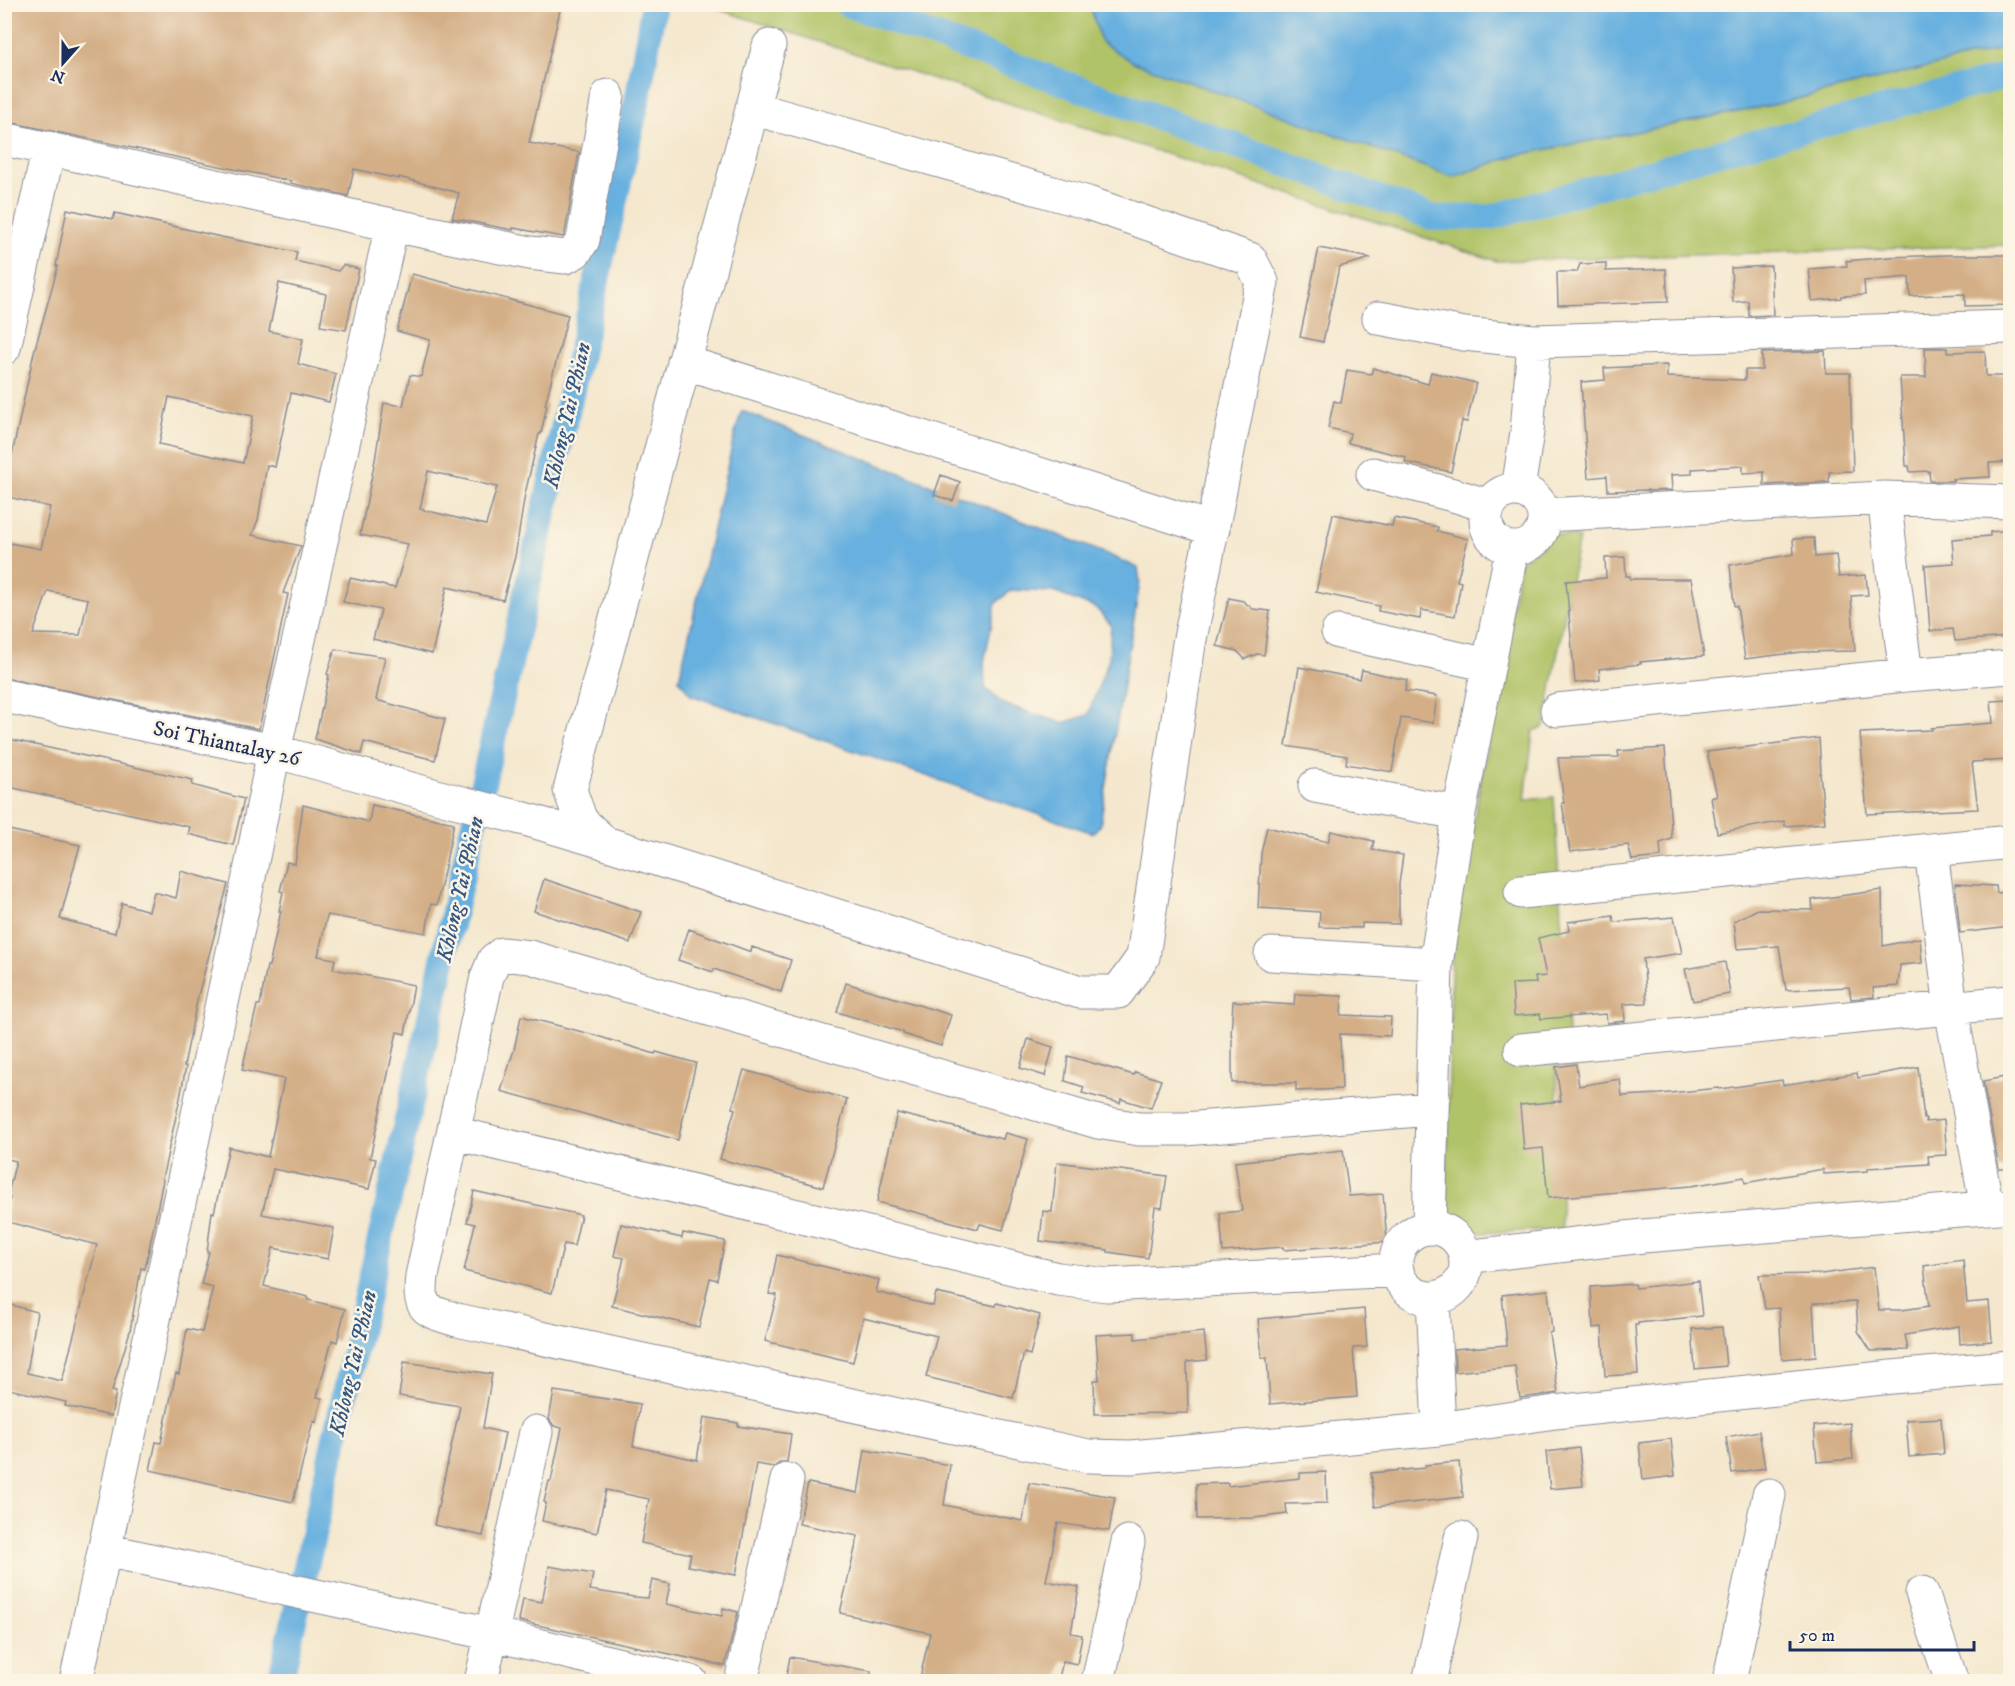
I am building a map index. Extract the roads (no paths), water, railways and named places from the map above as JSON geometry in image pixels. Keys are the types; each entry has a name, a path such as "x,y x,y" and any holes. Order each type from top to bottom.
{"street":[{"path":"605,843 581,821 570,790 769,46"},
{"path":"4,139 392,225 530,253 565,257 575,252 583,240 608,96"},
{"path":"684,362 1213,529 1262,282 1250,259 1088,202 752,108"},
{"path":"4,348 49,148"},
{"path":"76,1682 246,894 274,751 392,225"},
{"path":"1379,318 1464,334 1534,341 2010,327"},
{"path":"1518,489 1527,432 1534,341"},
{"path":"1373,474 1488,506"},
{"path":"1518,489 1531,494 1540,503 1544,514 1544,525 1540,536 1522,548 1512,549 1501,545 1492,538 1486,528 1485,517 1488,506 1500,493 1518,489"},
{"path":"1544,514 1884,498 2010,502"},
{"path":"1884,498 1906,675"},
{"name":"Soi Thiantalay 26","path":"4,696 274,751 605,843 1080,992 1118,992 1143,957 1189,644 1213,529"},
{"path":"1429,1227 1436,964 1459,813 1512,549"},
{"path":"1338,632 1489,665"},
{"path":"1557,710 1906,675 2010,667"},
{"path":"1314,786 1459,813"},
{"path":"1521,892 2010,842"},
{"path":"1465,1257 1643,1236 1999,1207 1951,1008 1931,851"},
{"path":"1431,1109 1185,1129 1129,1127 1098,1122 531,957 502,954 494,960 487,977 422,1276 420,1295 423,1305 432,1312 457,1320 1088,1456 1131,1456 1439,1429 1555,1412 2010,1367"},
{"path":"1272,954 1436,964"},
{"path":"1521,1050 2010,1002"},
{"path":"454,1133 1058,1279 1107,1285 1397,1270"},
{"path":"1429,1227 1450,1233 1460,1244 1465,1257 1465,1272 1459,1285 1447,1294 1433,1298 1419,1296 1406,1288 1397,1270 1396,1261 1399,1247 1408,1236 1429,1227"},
{"path":"1433,1298 1439,1429"},
{"path":"481,1682 536,1432"},
{"path":"741,1682 787,1480"},
{"path":"1729,1682 1769,1495"},
{"path":"1429,1682 1461,1538"},
{"path":"1098,1682 1128,1542"},
{"path":"105,1550 321,1599 492,1634 692,1682"},
{"path":"1922,1593 1952,1682"}],"water":[{"path":"2010,4 2010,47 1772,105 1513,156 1453,177 1133,62 1101,42 1090,5"},
{"path":"742,411 1138,568 1140,582 1100,825 1093,833 691,695 679,679","holes":["1011,590 1053,592 1096,608 1111,625 1109,659 1088,715 1063,723 1003,704 985,688 984,662 996,603"]}],"waterway":[{"name":"Khlong Yai Phian","path":"280,1682 638,97 654,4"},
{"path":"847,4 1434,218 1492,217 1721,152 2010,75"}]}
